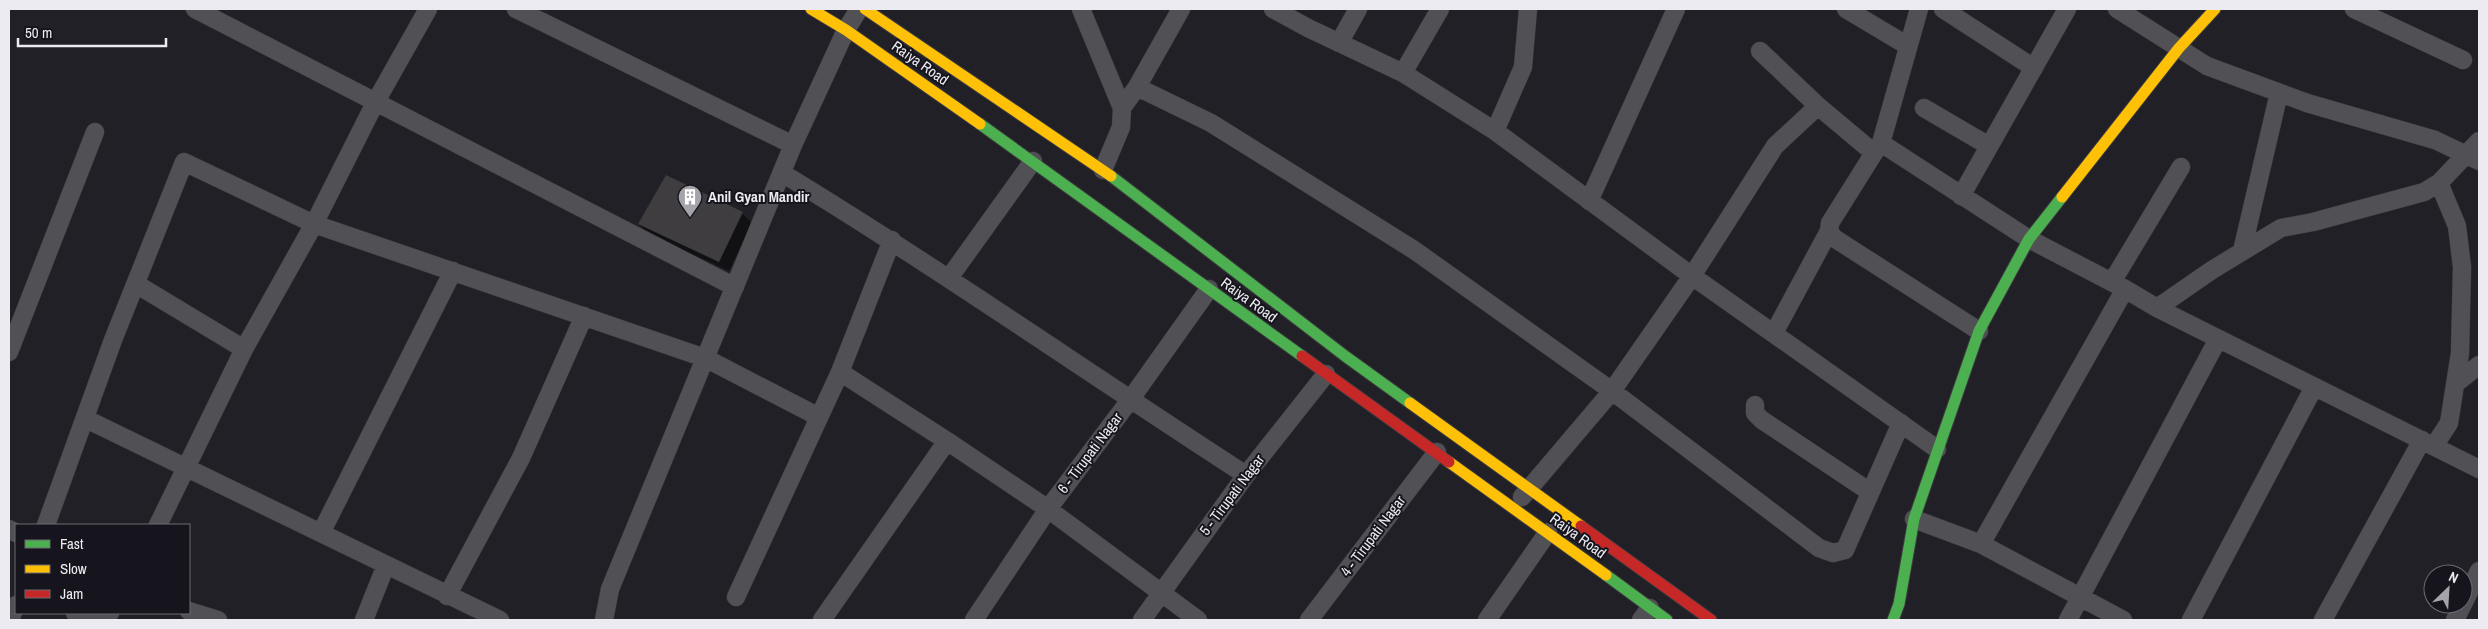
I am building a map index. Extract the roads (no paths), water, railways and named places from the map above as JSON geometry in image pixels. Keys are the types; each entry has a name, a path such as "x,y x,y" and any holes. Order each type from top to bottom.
{"street":[{"path":"195,9 735,287"},
{"path":"159,524 244,349 314,224 375,103 428,9"},
{"path":"516,9 793,145"},
{"name":"Raiya Road","path":"811,9 846,30 1034,161 1326,374 1548,532 1646,614 1667,620"},
{"path":"604,620 610,589 793,145 846,30 859,9"},
{"name":"Raiya Road","path":"866,9 1104,170 1345,356 1711,620"},
{"path":"1081,9 1084,22 1122,108 1121,127 1104,170"},
{"path":"1122,108 1182,9"},
{"path":"1339,43 1358,9"},
{"path":"1403,73 1440,9"},
{"path":"1495,131 1523,68 1528,9"},
{"path":"1589,200 1676,9"},
{"path":"1846,9 1908,46"},
{"path":"1774,334 1829,231 1830,223 1878,148 1919,9"},
{"path":"1943,9 2034,68"},
{"path":"1961,196 2067,9"},
{"path":"2117,9 2207,66 2307,103 2435,140 2473,158"},
{"path":"1893,620 1899,604 1914,519 1979,331 2029,238 2179,48 2215,9"},
{"path":"2354,9 2463,60"},
{"path":"1284,11 1339,43 1403,73 1495,131 1692,276 1937,449"},
{"path":"1760,51 1818,106 1878,148 2029,238 2157,308 2479,469"},
{"path":"1137,86 1211,123 1405,245 1612,391 1820,548 1833,553 1845,550 1901,423"},
{"path":"2242,251 2279,93"},
{"path":"1513,508 1612,391 1692,276 1775,146 1818,106"},
{"path":"1924,108 1989,146"},
{"path":"9,352 94,132"},
{"path":"2157,308 2242,251 2281,228 2313,222 2424,192 2473,158 2479,141"},
{"path":"949,278 1034,161"},
{"path":"46,524 136,284 184,162 314,224 705,358 819,417"},
{"path":"1981,544 2181,167"},
{"path":"782,173 892,240 1130,400 1246,474"},
{"path":"2323,620 2428,443 2449,423 2460,353 2462,267 2457,226 2438,183"},
{"path":"1829,231 1834,238 1979,331"},
{"path":"736,597 840,372 892,240"},
{"path":"321,532 453,271"},
{"path":"136,284 244,349"},
{"name":"6 - Tirupati Nagar","path":"974,620 1048,509 1130,400 1209,289"},
{"path":"447,596 521,458 584,316"},
{"path":"2068,620 2082,597 2218,339"},
{"path":"2455,384 2479,365"},
{"path":"840,372 1048,509 1198,620"},
{"name":"5 - Tirupati Nagar","path":"1142,620 1246,474 1326,374"},
{"path":"2192,620 2314,387"},
{"path":"1755,405 1755,413 1762,420 1870,492"},
{"path":"86,418 187,469 321,532 447,596 500,620"},
{"path":"822,620 947,441"},
{"name":"4 - Tirupati Nagar","path":"1309,620 1437,452"},
{"path":"1914,519 1981,544 2123,620"},
{"path":"1486,620 1548,532"},
{"path":"364,620 386,565"},
{"path":"2473,583 2479,571"},
{"path":"10,620 15,607"},
{"path":"190,611 218,620"},
{"path":"80,614 102,618 108,614"}],"place":[{"name":"Anil Gyan Mandir","path":"690,218"}]}
